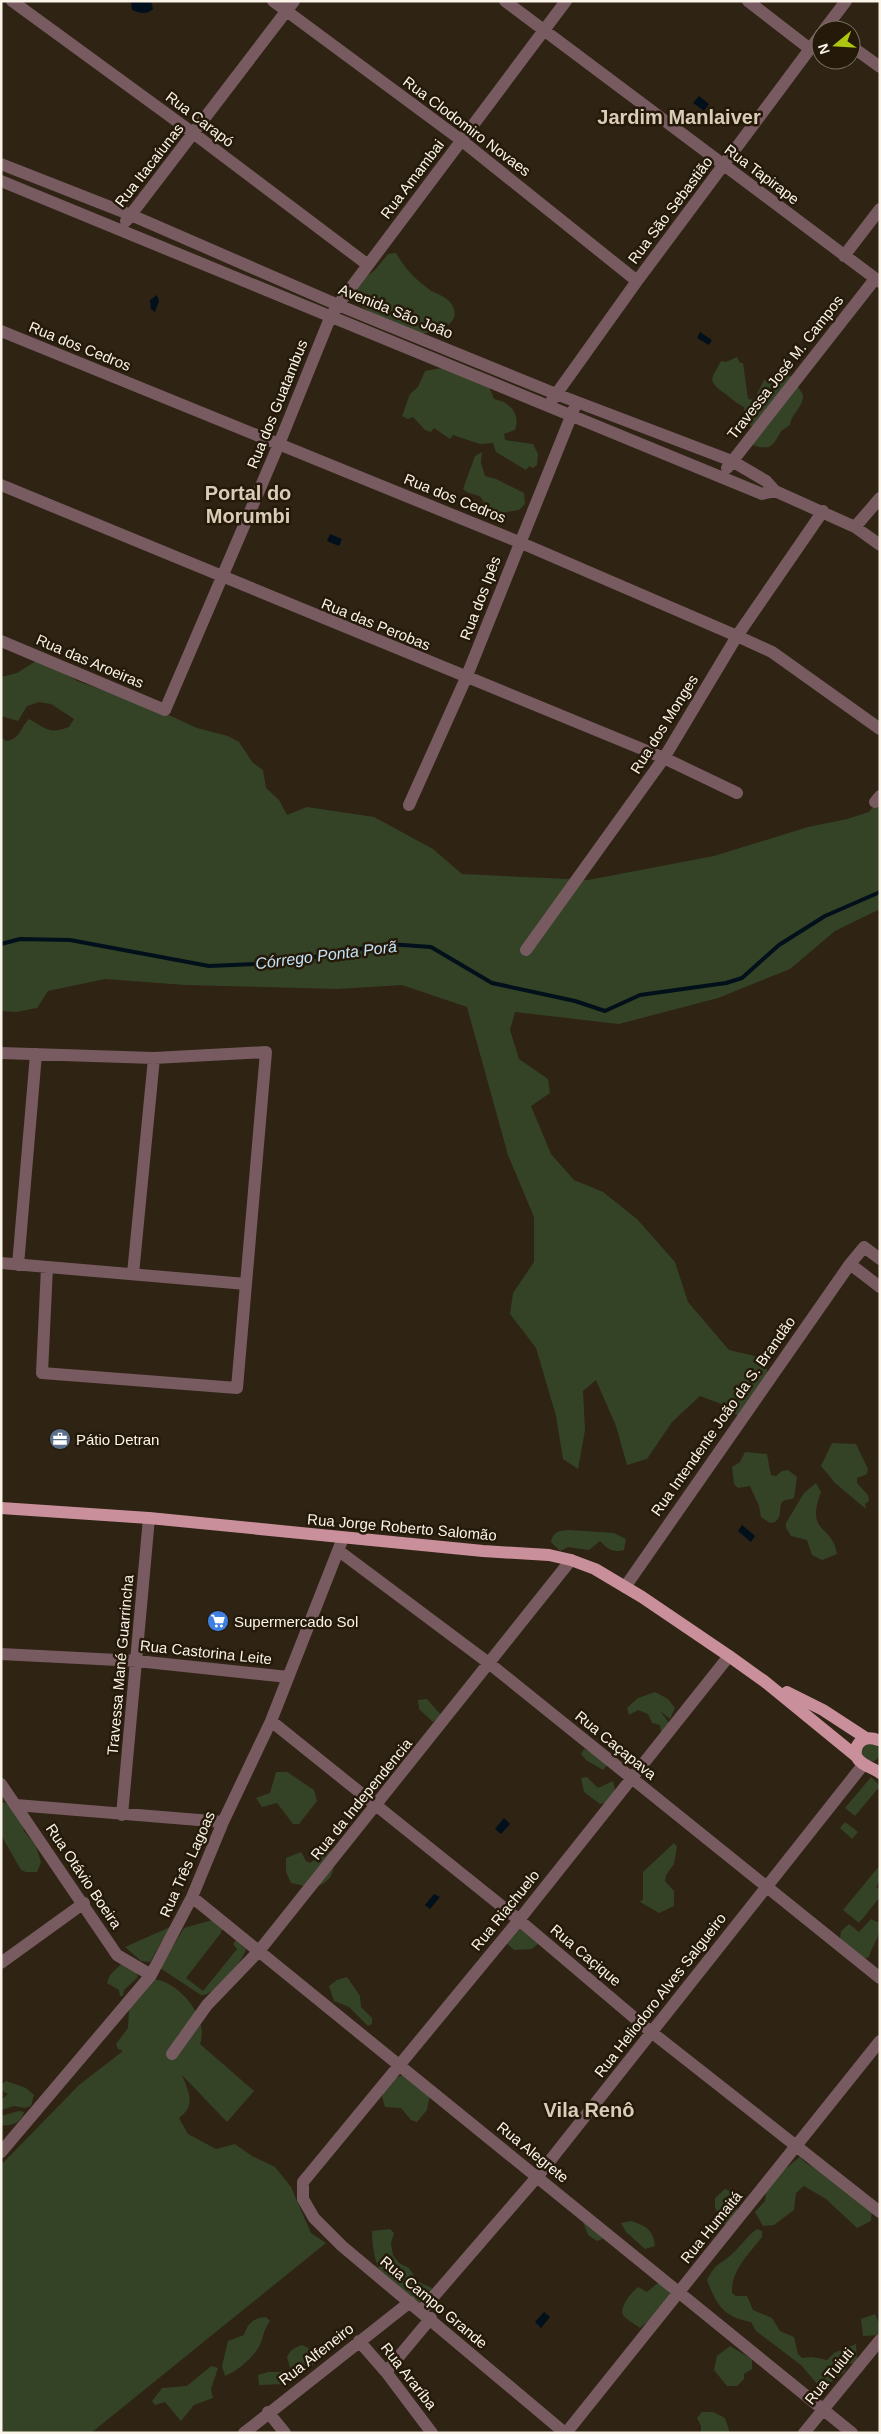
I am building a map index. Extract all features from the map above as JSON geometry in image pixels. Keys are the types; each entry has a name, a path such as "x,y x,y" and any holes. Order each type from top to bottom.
{"main road":[{"name":"Rua Jorge Roberto Salomão","path":"1,1508 149,1518 342,1538 549,1555 571,1560 595,1569 625,1587 729,1656 764,1681 870,1765"},
{"name":"Rua Jorge Roberto Salomão","path":"764,1681 876,1739"},
{"name":"Rua Jorge Roberto Salomão","path":"870,1765 857,1746 876,1739"}],"street":[{"name":"Rua Carapó","path":"12,1 193,133 368,265"},
{"name":"Rua Clodomiro Novaes","path":"273,1 291,6 638,281"},
{"name":"Rua Tapirape","path":"504,1 878,281"},
{"name":"Rua Amambai","path":"338,305 566,1"},
{"path":"748,1 810,49"},
{"name":"Rua São Sebastião","path":"833,20 846,1"},
{"name":"Rua Itacaíunas","path":"119,229 291,6"},
{"name":"Rua São Sebastião","path":"548,406 810,49"},
{"path":"861,53 880,67"},
{"name":"Avenida São João","path":"1,164 131,215 338,305 556,394 732,461 766,481 775,491 823,511 854,527 880,545"},
{"name":"Avenida São João","path":"1,181 330,318 548,406 570,417 762,494 775,491"},
{"path":"844,256 880,209"},
{"path":"227,274 232,259"},
{"name":"Travessa José M. Campos","path":"720,476 878,281"},
{"name":"Rua dos Guatambus","path":"165,710 279,444 330,318 338,305"},
{"name":"Rua dos Cedros","path":"1,331 519,542 738,636 772,652 880,728"},
{"name":"Rua dos Ipês","path":"409,805 466,678 519,542 577,402"},
{"name":"Rua das Perobas","path":"1,485 222,578 664,758 737,794"},
{"path":"854,527 880,498"},
{"name":"Rua dos Monges","path":"526,950 664,758 738,636 823,511"},
{"name":"Rua das Aroeiras","path":"1,641 165,710"},
{"path":"1,1053 154,1058 266,1052 237,1388 42,1373 47,1267"},
{"path":"18,1265 36,1054"},
{"path":"133,1274 154,1058"},
{"name":"Rua Intendente João da S. Brandão","path":"625,1587 850,1264 864,1246 880,1259"},
{"path":"1,1263 246,1284"},
{"path":"850,1264 880,1287"},
{"name":"Travessa Mané Guarrincha","path":"122,1815 149,1518"},
{"path":"339,1552 342,1538"},
{"name":"Rua Caçapava","path":"339,1552 490,1664 880,1978"},
{"name":"Rua Três Lagoas","path":"1,2152 151,1974 192,1897 223,1822 272,1722 288,1677 339,1552"},
{"name":"Rua da Independencia","path":"172,2054 207,2005 259,1951 377,1806 571,1560"},
{"name":"Rua Castorina Leite","path":"1,1654 137,1661 288,1677"},
{"name":"Rua Riachuelo","path":"304,2182 518,1920 729,1656"},
{"name":"Rua Caçique","path":"272,1722 518,1920 650,2031 796,2148 880,2212"},
{"name":"Rua Heliodoro Alves Salgueiro","path":"386,2372 426,2314 537,2177 650,2031 766,1887 870,1765"},
{"name":"Rua Otávio Boeira","path":"2,1786 84,1903 117,1954 151,1974"},
{"path":"16,1804 122,1815 223,1822"},
{"name":"Rua Alegrete","path":"192,1897 680,2291 852,2433"},
{"path":"1,1963 84,1903"},
{"name":"Rua Humaitá","path":"566,2433 880,2041"},
{"name":"Rua Campo Grande","path":"304,2182 304,2199 314,2218 342,2246 426,2314 566,2433"},
{"name":"Rua Alfeneiro","path":"244,2433 268,2412 410,2302"},
{"name":"Rua Tuiuti","path":"804,2433 880,2340"},
{"name":"Rua Araríba","path":"359,2341 386,2372 432,2433"},
{"path":"268,2412 285,2433"}],"green space":[{"path":"396,253 415,278 450,302 454,309 454,315 448,325 435,331 421,333 371,313 356,301 352,294 362,280 375,270 388,254"},
{"path":"737,357 740,363 743,363 748,399 754,400 764,380 767,381 782,372 792,377 803,395 801,404 790,425 781,431 771,446 752,445 752,427 744,419 744,407 718,389 713,382 713,376 721,361 726,362"},
{"path":"447,367 488,384 494,399 499,400 512,409 516,418 515,430 504,434 505,440 533,444 538,454 537,465 533,468 529,466 526,470 496,452 493,443 480,444 453,435 450,439 434,428 431,432 425,430 413,417 408,419 402,416 410,394 418,387 425,371"},
{"path":"482,452 481,463 485,476 496,479 524,493 525,504 519,510 488,515 483,500 463,489 475,456"},
{"path":"36,661 55,666 77,681 158,710 197,728 228,736 239,742 253,763 263,770 266,788 279,800 287,815 307,807 374,817 433,849 462,874 588,880 714,856 808,827 847,819 869,812 880,797 880,909 835,931 790,969 718,998 619,1024 515,1012 510,1030 519,1059 548,1079 550,1093 531,1106 551,1154 574,1180 603,1192 637,1219 675,1262 688,1302 729,1350 763,1358 769,1376 744,1421 724,1405 700,1396 672,1422 647,1459 627,1465 616,1426 596,1380 583,1391 585,1430 578,1469 563,1459 556,1416 536,1348 510,1314 513,1293 534,1262 534,1217 508,1155 467,1007 402,985 337,989 185,985 105,979 48,991 37,1008 16,1012 1,1011 1,737 6,741 11,740 29,719 48,729 56,730 69,727 74,719 51,704 39,702 27,706 18,721 1,716 1,677 17,673"},
{"path":"832,1443 856,1444 868,1469 867,1474 857,1478 857,1483 868,1495 869,1501 865,1504 866,1509 835,1483 821,1466"},
{"path":"745,1452 767,1454 771,1475 776,1476 782,1471 788,1470 797,1477 794,1498 782,1502 780,1515 775,1522 770,1523 761,1517 759,1506 750,1486 738,1488 734,1484 732,1467 740,1462"},
{"path":"816,1483 821,1492 816,1515 818,1522 830,1537 837,1554 822,1560 812,1555 807,1540 791,1536 786,1528 786,1523 804,1493"},
{"path":"569,1530 614,1533 626,1539 624,1550 610,1550 600,1541 589,1550 568,1547 560,1551 551,1542 552,1538 557,1532"},
{"path":"655,1692 668,1699 675,1708 670,1719 660,1711 670,1724 661,1733 660,1725 652,1723 648,1714 638,1710 629,1715 627,1708 638,1698"},
{"path":"427,1699 441,1715 433,1722 419,1709 418,1700"},
{"path":"870,1742 877,1745 880,1752 877,1759 870,1762 863,1759 860,1752 863,1745"},
{"path":"584,1749 606,1757 608,1764 603,1770 586,1760 581,1754"},
{"path":"276,1772 287,1772 314,1790 317,1801 299,1824 293,1824 277,1803 262,1807 256,1798 270,1793"},
{"path":"587,1777 598,1788 613,1781 615,1791 610,1802 600,1804 584,1792 581,1778"},
{"path":"871,1777 880,1786 855,1816 845,1808"},
{"path":"1,1802 16,1805 21,1809 24,1831 36,1846 41,1862 37,1872 21,1870 1,1835"},
{"path":"845,1822 858,1832 852,1839 840,1828"},
{"path":"674,1843 677,1847 674,1864 666,1875 665,1881 674,1891 674,1906 659,1913 640,1902 643,1899 643,1872"},
{"path":"327,1850 332,1851 333,1866 333,1872 328,1880 311,1890 291,1883 286,1872 286,1858 301,1852 306,1861 310,1863"},
{"path":"880,1865 880,1881 876,1887 880,1890 880,1897 859,1923 843,1910"},
{"path":"216,1919 224,1926 220,1934 186,1978 203,1991 237,1949 233,1944 236,1940 246,1949 240,1962 228,1977 214,1990 201,1995 160,1968 184,1928"},
{"path":"871,1919 880,1923 880,1928 869,1957 864,1959 840,1939 841,1931 849,1924 859,1932"},
{"path":"170,1927 150,1962 141,1961 125,1947"},
{"path":"515,1928 528,1929 538,1944 532,1949 514,1950 505,1942"},
{"path":"121,1964 136,1972 138,1977 124,1990 123,1996 120,1996 119,1990 107,1983 110,1975"},
{"path":"347,1977 360,1996 361,2007 372,2018 372,2024 368,2026 349,2007 334,2001 329,1986 337,1980"},
{"path":"152,1979 172,1986 190,2002 200,2023 202,2034 200,2044 254,2091 227,2122 182,2075 190,2098 188,2108 179,2118 188,2134 216,2149 235,2144 252,2156 275,2167 291,2187 311,2233 326,2243 91,2433 1,2433 1,2165 79,2085 123,2051 118,2049 116,2044 128,2028 129,2010"},
{"path":"407,2073 430,2093 427,2110 417,2122 411,2120 401,2108 385,2107 382,2097 387,2082"},
{"path":"6,2081 26,2088 34,2095 31,2106 25,2108 14,2106 1,2110 1,2100 8,2094 1,2090 1,2085"},
{"path":"19,2111 24,2112 21,2119 12,2124 1,2126 1,2116"},
{"path":"800,2157 806,2163 838,2181 872,2211 871,2221 857,2228 826,2199 804,2186 796,2193 794,2210 774,2225 763,2226 755,2212 765,2201 766,2191 781,2172"},
{"path":"725,2189 730,2191 737,2200 737,2219 726,2226 715,2208 715,2198"},
{"path":"631,2221 648,2229 653,2236 655,2246 645,2249 626,2232 621,2223"},
{"path":"583,2222 608,2237 597,2241 588,2235"},
{"path":"390,2229 394,2233 391,2243 393,2255 399,2263 409,2268 417,2281 432,2288 432,2294 426,2302 417,2305 406,2297 389,2283 378,2267 372,2231"},
{"path":"757,2229 762,2231 762,2237 734,2277 732,2293 736,2296 747,2296 753,2310 772,2318 780,2331 794,2337 798,2354 802,2358 812,2357 827,2360 834,2353 856,2344 857,2359 854,2363 848,2364 844,2373 835,2378 828,2386 818,2385 801,2365 756,2331 751,2322 734,2317 728,2313 714,2297 707,2280 713,2270"},
{"path":"659,2282 678,2296 640,2328 623,2315 624,2304 638,2287 647,2292"},
{"path":"875,2314 880,2326 880,2335 863,2336 861,2319"},
{"path":"266,2317 270,2321 259,2347 244,2364 225,2376 222,2366 228,2341 244,2335 249,2324 254,2320"},
{"path":"302,2345 310,2349 314,2364 285,2384 259,2385 258,2375 268,2372 287,2372 290,2368 288,2354 293,2349"},
{"path":"730,2346 752,2359 752,2369 744,2374 744,2379 737,2386 727,2386 714,2370 717,2356"},
{"path":"211,2366 218,2368 211,2389 213,2398 194,2405 181,2421 165,2402 155,2405 152,2401 162,2388 187,2386"},
{"path":"702,2412 713,2412 725,2418 730,2433 701,2433 701,2426 697,2418"}],"water":[{"path":"131,1 151,1 153,9 146,13 140,13 132,10"},
{"path":"699,96 709,104 704,111 693,103"},
{"path":"157,295 159,301 155,312 151,309 150,300"},
{"path":"700,332 712,340 709,345 697,338"},
{"path":"330,534 342,539 339,546 327,541"},
{"path":"742,1525 755,1536 751,1542 738,1531"},
{"path":"504,1818 510,1824 501,1834 495,1829"},
{"path":"434,1894 440,1897 430,1909 425,1905"},
{"path":"544,2312 550,2317 541,2328 535,2322"}],"waterway":[{"name":"Córrego Ponta Porã","path":"1,944 20,939 70,940 209,966 280,963 388,944 431,947 492,983 575,1001 605,1011 640,995 726,983 742,978 779,945 825,916 880,892"}],"place":[{"name":"Pátio Detran","path":"60,1439"},
{"name":"Supermercado Sol","path":"218,1621"}],"district":[{"name":"Jardim Manlaiver","path":"679,117"},
{"name":"Portal do Morumbi","path":"248,504"},
{"name":"Vila Renô","path":"589,2110"}]}
